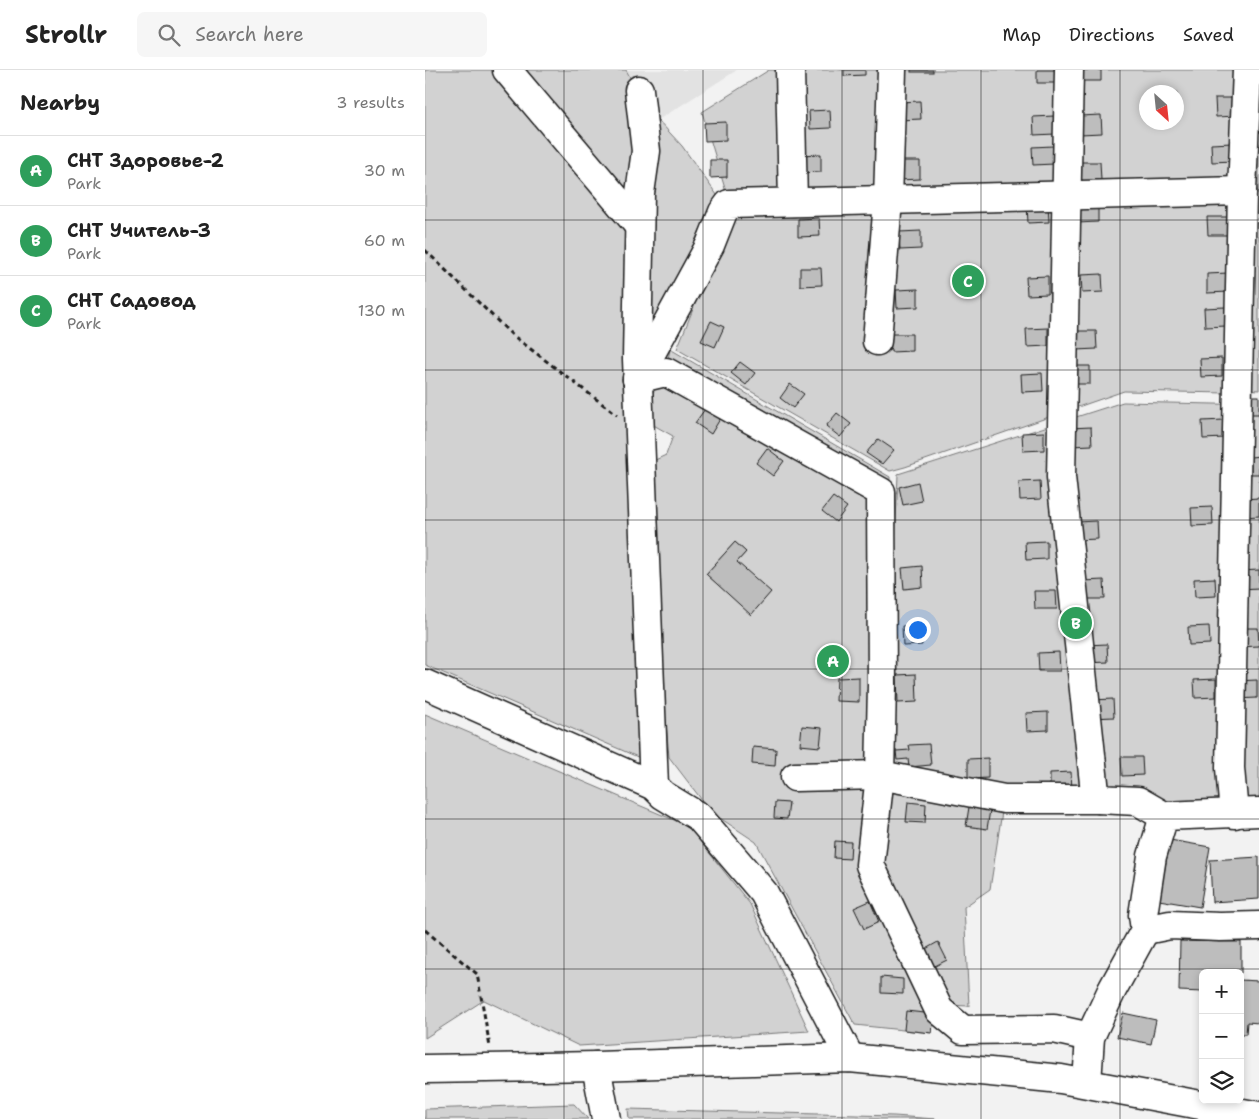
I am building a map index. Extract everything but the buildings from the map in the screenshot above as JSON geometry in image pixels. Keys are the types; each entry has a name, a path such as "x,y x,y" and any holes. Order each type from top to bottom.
{"street":[{"path":"507,70 639,226"},
{"path":"790,70 793,202"},
{"path":"877,341 889,200 892,70"},
{"path":"1069,70 1061,477 1095,792 1098,799"},
{"path":"795,777 880,775 1004,799 1138,801 1164,816 1247,813 1231,768 1242,191 1247,70"},
{"path":"639,90 646,151 640,193 637,379 654,786"},
{"path":"637,379 710,245 723,212 729,204 1242,191"},
{"path":"637,379 666,372 881,492 882,685 880,775 870,865 939,1010 963,1030 1054,1029 1090,1037"},
{"path":"425,684 654,786 663,795 699,816 764,893 850,1058"},
{"path":"1087,1083 1090,1037 1112,990 1145,930 1143,915 1152,856 1164,816"},
{"path":"1145,930 1170,925 1259,926"},
{"path":"425,1069 850,1058 1061,1078 1259,1116"},
{"path":"596,1066 606,1119"}],"path":[{"path":"425,250 511,334 639,432"},
{"path":"425,930 477,974 494,1067"}],"shaded area":[{"path":"425,70 626,70 630,77 639,151 640,758 425,665"},
{"path":"626,70 737,70 658,120"},
{"path":"769,70 1240,70 1227,393 1124,391 890,471 677,349 732,212 702,112"},
{"path":"1259,70 1259,219 1249,218"},
{"path":"658,120 682,146 717,195 697,236 649,351 653,154"},
{"path":"1250,223 1259,223 1259,390 1245,389"},
{"path":"670,349 890,477 887,737 898,474 1123,402 1259,405 1259,803 1238,809 1106,796 1004,799 990,889 964,907 969,1006 945,1005 934,1014 932,1033 855,1025 756,842 711,812 669,757 661,665 653,461 666,455 673,436 650,423 652,396 664,365 666,370","holes":["735,542 746,552 737,562 751,614 706,574"]},
{"path":"425,714 688,826 750,904 809,1031 579,1046 484,1000 425,1038"},
{"path":"574,1104 588,1119 425,1119 425,1109"},
{"path":"628,1109 894,1116 936,1119 629,1119"}],"place":[{"name":"СНТ Садовод","path":"968,281"},
{"name":"СНТ Учитель-3","path":"1076,623"},
{"name":"СНТ Здоровье-2","path":"833,661"}]}
